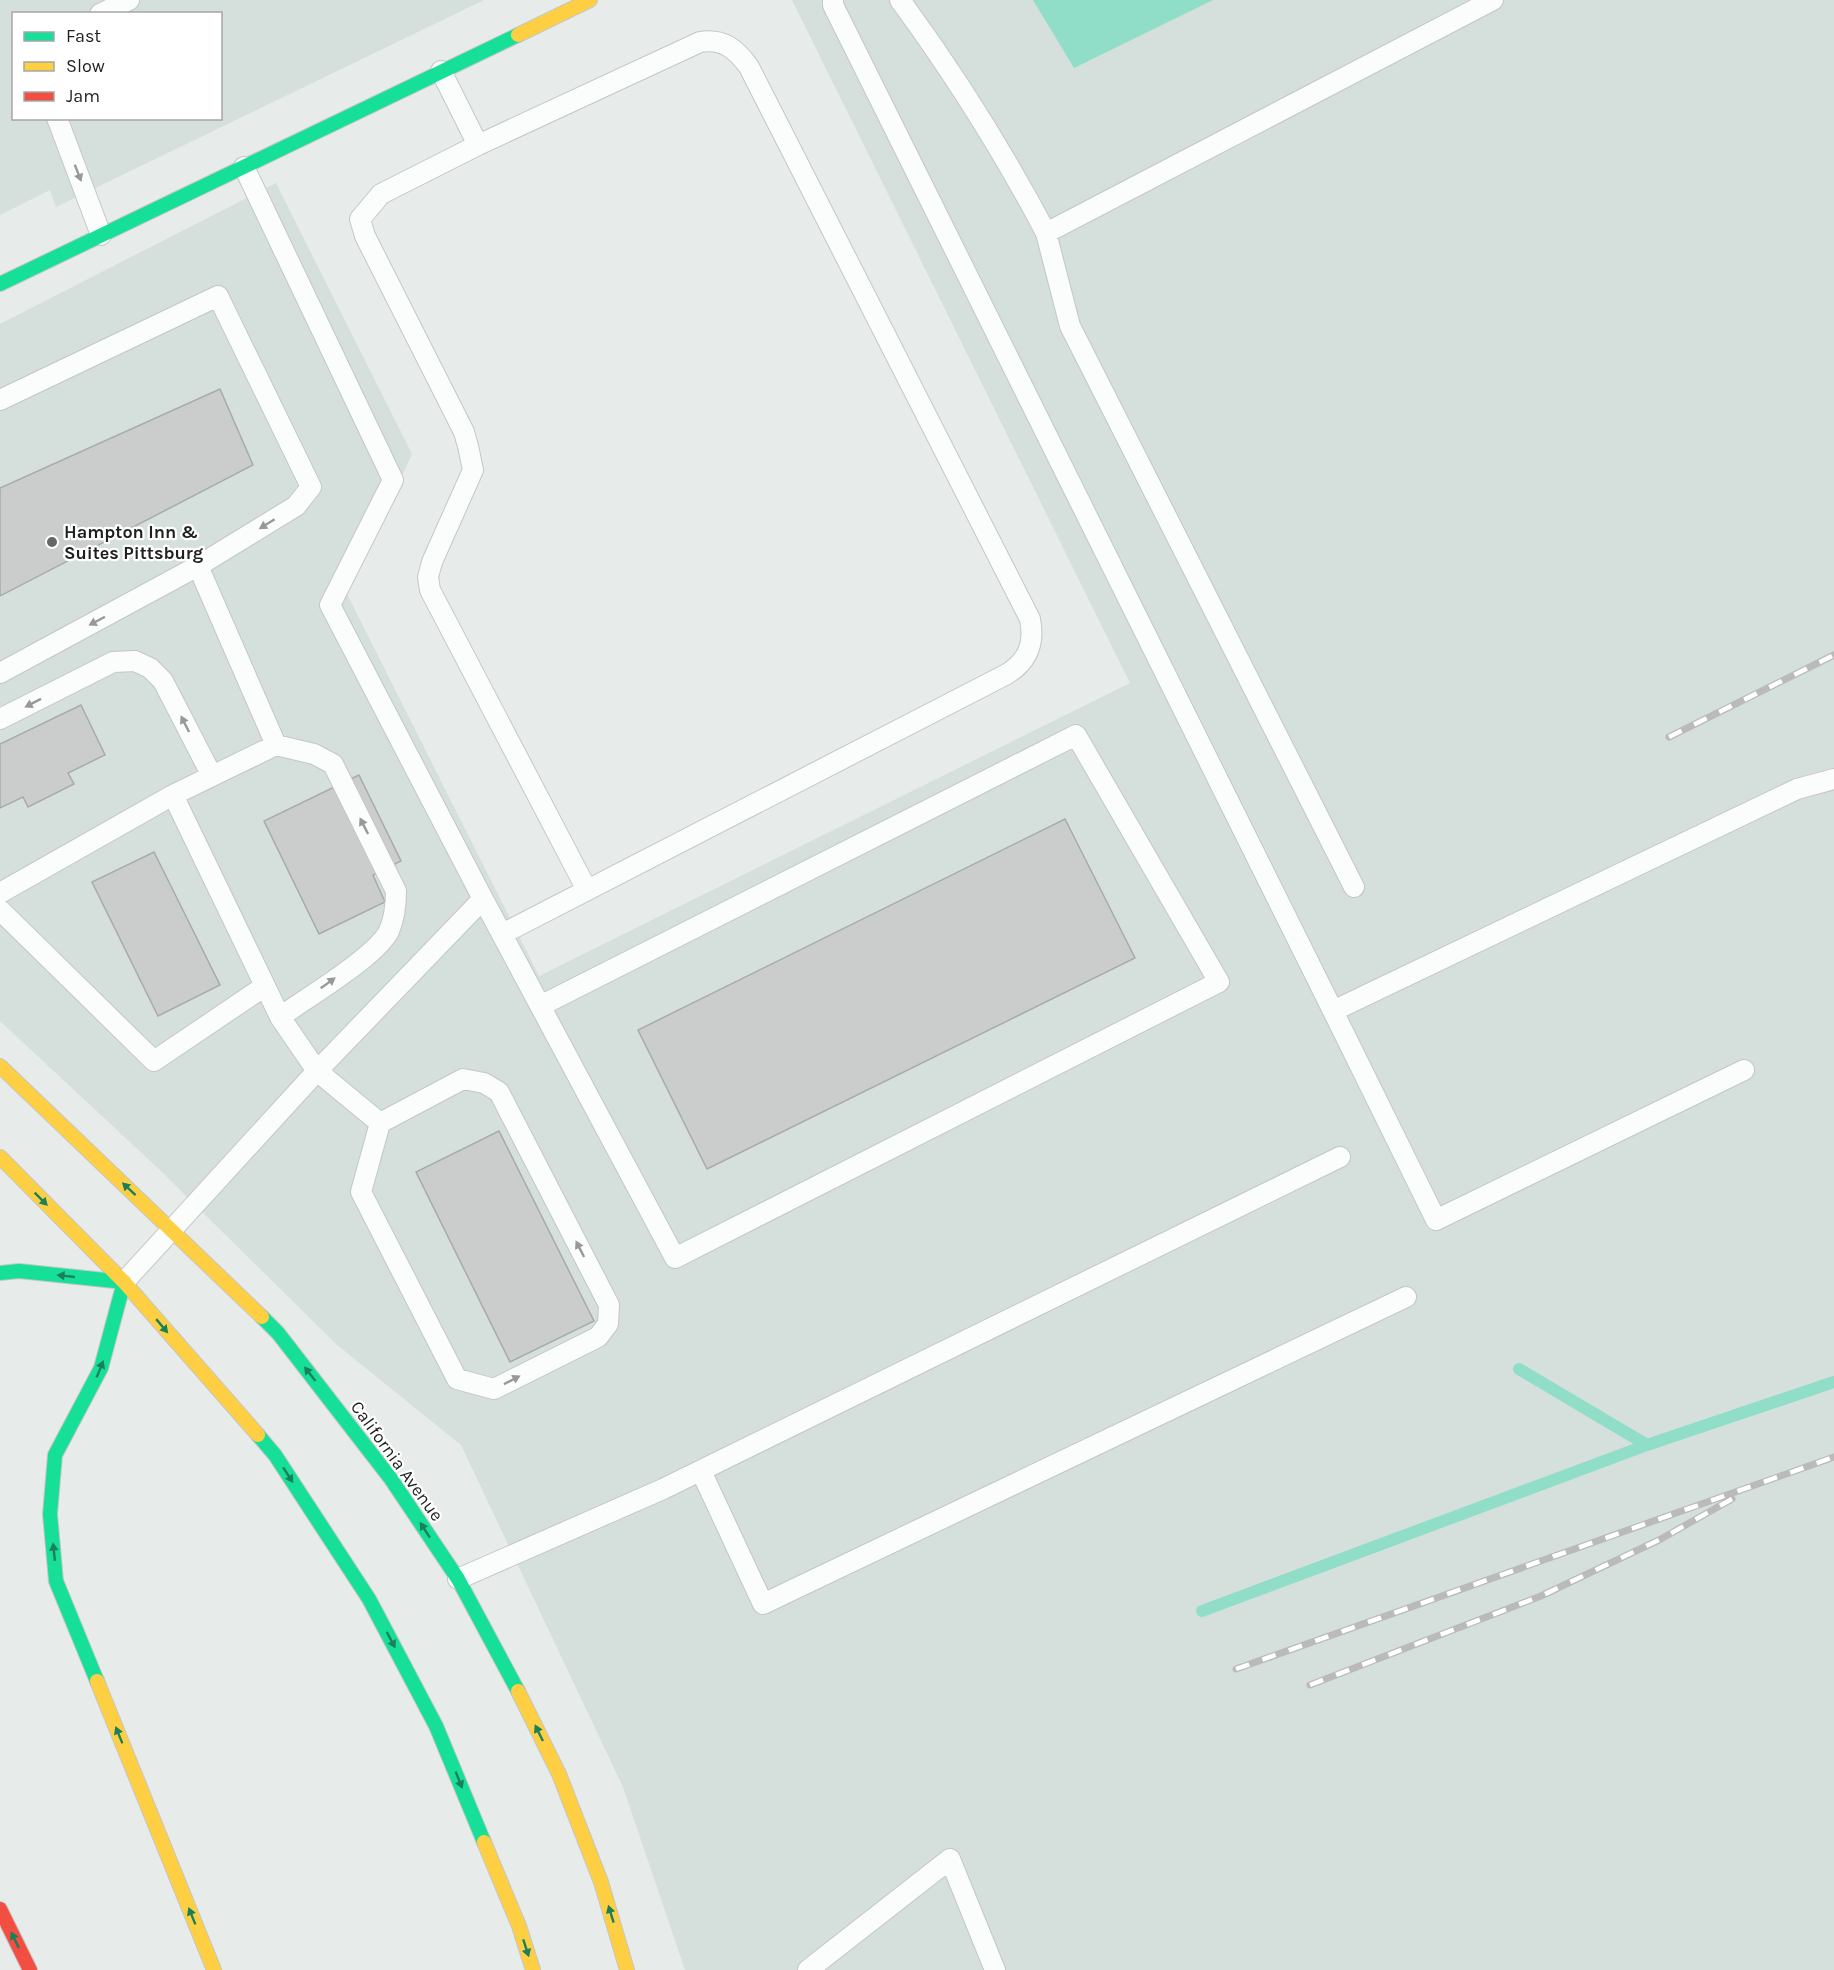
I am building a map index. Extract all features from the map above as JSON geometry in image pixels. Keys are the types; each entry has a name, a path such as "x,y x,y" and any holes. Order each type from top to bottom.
{"main road":[{"path":"0,284 441,71 570,4 590,0"},
{"name":"California Avenue","path":"0,1066 172,1228 278,1333 391,1479 458,1579 500,1656 559,1774 601,1882 627,1970"},
{"path":"0,1157 124,1282 275,1455 369,1599 436,1726 519,1926 533,1970"},
{"path":"0,1273 19,1271 124,1282"},
{"path":"124,1282 101,1368 55,1455 50,1514 56,1581 214,1970"},
{"path":"0,1910 30,1970"}],"lane":[{"path":"104,12 129,0"},
{"path":"833,0 838,15 1436,1220 1744,1070"},
{"path":"900,0 953,73 995,139 1046,233 1070,326 1354,887"},
{"path":"1046,233 1493,0"},
{"path":"502,934 1006,674 1026,658 1031,647 1033,633 1030,619 749,67 739,53 714,40 700,42 478,145 381,194 360,219 365,236 464,432 473,470 432,562 428,577 430,590 587,890"},
{"path":"441,71 478,145"},
{"path":"58,120 101,235"},
{"path":"244,167 393,480 330,605 483,899 502,934 540,1006 675,1258 1219,982 1076,735 540,1006"},
{"path":"0,400 218,296 311,487 296,506 198,567 0,673"},
{"path":"198,567 276,745"},
{"path":"0,719 113,662 135,661 150,668 163,681 212,776"},
{"path":"0,893 173,795 276,745 314,754 333,764 396,891 396,913 388,933 371,952 280,1017"},
{"path":"1333,1011 1797,789 1834,779"},
{"path":"173,795 280,1017 317,1071 380,1123"},
{"path":"124,1282 317,1071 483,899"},
{"path":"0,910 154,1061 265,986"},
{"path":"463,1079 484,1083 499,1092 609,1305 608,1324 598,1337 494,1389 457,1379 361,1192 380,1123 463,1079"},
{"path":"458,1579 701,1471 1340,1157"},
{"path":"701,1471 763,1604 1407,1297"},
{"path":"808,1970 950,1859 995,1970"}],"shaded area":[{"path":"0,0 484,0 56,207 50,190 0,215"},
{"path":"792,0 1834,0 1834,1970 685,1970 623,1787 461,1445 336,1344 161,1171 0,1021 0,324 276,183 412,454 347,594 539,976 1130,683"},
{"path":"1033,0 1213,0 1074,68"}],"building":[{"name":"Hampton Inn & Suites Pittsburg","path":"220,389 253,465 0,596 0,488"},
{"path":"81,705 105,755 68,773 74,784 28,807 23,797 0,808 0,744"},
{"path":"359,775 401,861 373,875 385,902 319,934 264,821"},
{"path":"1065,819 1135,958 707,1169 638,1030"},
{"path":"154,852 220,985 158,1016 92,882"},
{"path":"499,1131 594,1321 510,1362 416,1172"}],"waterway":[{"path":"1519,1369 1647,1445"},
{"path":"1202,1611 1647,1445 1834,1382"}],"railway":[{"path":"1669,737 1834,655"},
{"path":"1236,1669 1834,1457"},
{"path":"1310,1685 1541,1596 1659,1540 1732,1499"}],"traffic: fast":[{"path":"0,284 518,35"},
{"path":"0,1273 19,1271 124,1282 101,1368 55,1455 50,1514 56,1581 97,1681"},
{"path":"262,1317 278,1333 391,1479 458,1579 518,1691"},
{"path":"258,1435 275,1455 369,1599 436,1726 484,1842"}],"traffic: slow":[{"path":"518,35 590,0"},
{"path":"0,1066 262,1317"},
{"path":"0,1157 124,1282 258,1435"},
{"path":"97,1681 214,1970"},
{"path":"518,1691 559,1774 601,1882 627,1970"},
{"path":"484,1842 519,1926 533,1970"}],"traffic: jam":[{"path":"0,1909 30,1970"}],"place":[{"name":"Hampton Inn & Suites Pittsburg","path":"52,542"}]}
